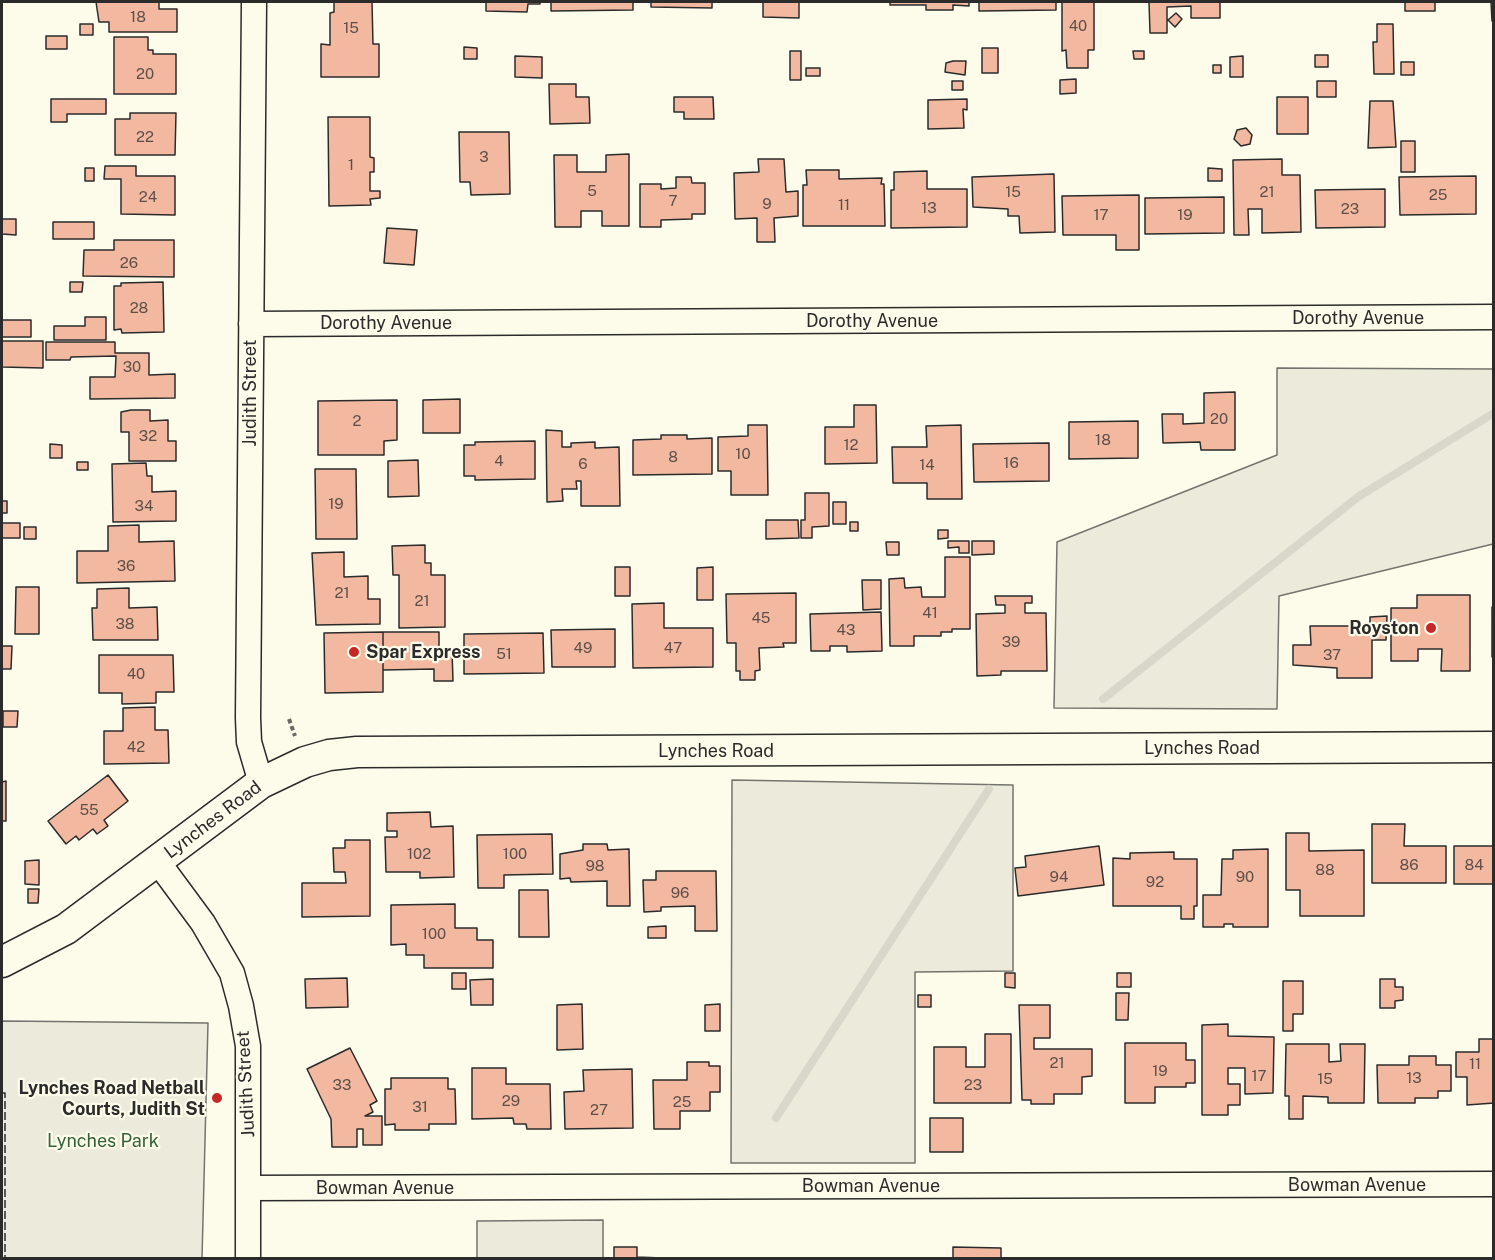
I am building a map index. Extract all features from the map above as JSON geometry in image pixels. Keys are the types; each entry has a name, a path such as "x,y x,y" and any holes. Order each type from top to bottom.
{"street":[{"name":"Judith Street","path":"254,2 248,718 249,742 261,783"},
{"name":"Dorothy Avenue","path":"251,324 1494,317"},
{"name":"Lynches Road","path":"2,962 66,929 158,862 236,799 261,783 305,762 329,755 357,752 1494,747"},
{"name":"Judith Street","path":"158,862 202,923 232,973 248,1046 248,1258"},
{"name":"Bowman Avenue","path":"249,1188 1494,1184"}],"path":[{"path":"289,719 292,726"}],"green space":[{"path":"1277,368 1493,369 1493,544 1279,596 1277,709 1054,708 1057,542 1277,455"},
{"path":"732,780 1013,785 1013,971 915,972 915,1163 731,1163"},
{"name":"Lynches Park","path":"2,1021 208,1023 202,1258 2,1258"},
{"path":"603,1220 603,1258 477,1258 477,1221"}],"building":[{"path":"96,2 159,2 159,9 177,9 177,32 109,32 109,22 99,22"},
{"path":"334,2 372,2 373,44 379,44 379,77 321,77 321,44 330,45 330,13 334,12"},
{"path":"486,2 540,2 540,4 528,4 527,12 486,11"},
{"path":"551,2 633,2 633,10 551,11"},
{"path":"651,2 712,2 712,8 651,7"},
{"path":"763,2 799,2 799,18 763,17"},
{"path":"890,2 969,2 969,6 953,5 953,10 926,10 926,5 890,5"},
{"path":"979,2 1056,2 1056,10 979,11"},
{"path":"1062,2 1094,2 1094,50 1088,50 1088,68 1067,68 1066,50 1062,51"},
{"path":"1149,2 1220,2 1220,18 1191,18 1191,6 1167,7 1167,33 1150,33"},
{"path":"1405,2 1435,2 1435,11 1405,11"},
{"path":"1491,2 1494,2 1494,21 1492,21"},
{"path":"1176,13 1182,19 1175,27 1168,20"},
{"path":"80,24 93,24 93,35 80,35"},
{"path":"1377,24 1393,24 1394,74 1374,74 1373,42 1377,42"},
{"path":"46,36 67,36 67,49 46,49"},
{"path":"114,37 148,37 148,50 153,50 153,54 176,54 176,94 114,94"},
{"path":"464,47 477,48 477,59 464,59"},
{"path":"982,48 998,48 998,73 982,73"},
{"path":"790,51 801,51 801,80 790,80"},
{"path":"1133,51 1144,51 1144,59 1134,59"},
{"path":"1315,55 1328,55 1328,67 1315,67"},
{"path":"515,56 542,57 542,78 515,77"},
{"path":"1243,56 1243,77 1230,77 1230,57"},
{"path":"966,61 965,75 945,72 946,63"},
{"path":"1401,62 1414,62 1414,75 1401,75"},
{"path":"1213,65 1221,65 1221,73 1213,73"},
{"path":"806,68 820,68 820,76 806,76"},
{"path":"1076,79 1076,93 1060,94 1060,80"},
{"path":"952,81 963,81 963,90 952,90"},
{"path":"1317,81 1336,81 1336,97 1317,97"},
{"path":"549,84 576,84 576,97 589,97 590,123 550,124"},
{"path":"674,97 713,97 714,119 684,119 684,112 674,112"},
{"path":"1277,97 1308,97 1308,134 1277,134"},
{"path":"51,99 106,99 106,114 67,114 67,122 51,122"},
{"path":"967,99 967,110 963,109 964,128 928,129 928,100"},
{"path":"1370,101 1393,101 1396,147 1368,148"},
{"path":"130,113 176,113 175,155 115,155 115,119 130,119"},
{"path":"328,117 370,117 370,157 374,158 374,172 370,172 370,191 380,191 380,198 370,199 371,205 329,206"},
{"path":"1246,128 1252,135 1250,144 1241,146 1234,139 1237,130"},
{"path":"459,132 509,132 510,194 471,195 470,182 460,182"},
{"path":"1401,141 1415,141 1415,172 1401,172"},
{"path":"629,154 629,226 602,226 602,211 581,211 581,227 555,227 554,155 577,155 577,172 606,172 606,155"},
{"path":"758,159 784,159 786,192 798,191 798,216 774,218 775,242 757,242 757,218 735,219 734,173 759,172"},
{"path":"1282,159 1282,175 1300,175 1301,232 1262,233 1262,209 1248,209 1249,235 1234,235 1233,160"},
{"path":"105,166 136,166 136,176 175,176 175,215 121,214 121,179 104,179"},
{"path":"85,168 94,168 94,181 85,181"},
{"path":"1208,168 1222,169 1222,181 1208,181"},
{"path":"806,170 839,170 839,179 882,178 885,226 803,226 803,185 807,185"},
{"path":"927,171 927,189 967,189 967,227 891,228 891,190 894,190 894,172"},
{"path":"1054,174 1055,232 1020,233 1019,216 1008,216 1008,209 973,207 972,177"},
{"path":"1476,176 1476,214 1400,215 1399,177"},
{"path":"676,177 691,177 692,183 705,183 705,214 692,214 692,219 661,220 661,227 640,227 640,184 661,184 661,189 676,188"},
{"path":"1385,189 1385,227 1316,228 1315,190"},
{"path":"1139,195 1139,250 1116,250 1116,235 1063,235 1062,196"},
{"path":"1224,197 1224,233 1145,234 1145,198"},
{"path":"2,219 16,219 16,235 2,234"},
{"path":"53,222 94,222 94,239 53,239"},
{"path":"387,228 417,230 414,265 384,263"},
{"path":"114,240 174,240 174,277 83,276 84,250 114,250"},
{"path":"70,282 83,282 82,292 70,292"},
{"path":"163,282 164,332 122,333 121,329 114,330 114,286 121,286 121,283"},
{"path":"85,317 106,317 106,340 54,340 54,326 85,326"},
{"path":"2,320 31,320 31,337 2,337"},
{"path":"2,341 43,341 43,368 2,367"},
{"path":"46,342 115,342 115,353 149,353 149,375 175,374 175,398 90,399 90,377 115,377 116,356 46,360"},
{"path":"1235,392 1235,450 1201,450 1200,442 1163,443 1162,414 1183,414 1183,424 1204,423 1204,393"},
{"path":"460,399 460,433 423,433 423,400"},
{"path":"397,400 397,440 384,441 384,455 318,455 318,401"},
{"path":"854,405 876,405 877,463 825,464 825,427 854,427"},
{"path":"150,410 150,421 168,420 168,441 176,441 176,461 129,461 129,432 121,432 121,412"},
{"path":"1138,421 1138,458 1069,459 1069,422"},
{"path":"748,425 767,425 768,495 731,495 731,471 718,471 718,437 748,436"},
{"path":"961,425 962,499 927,499 927,483 893,483 892,447 927,447 926,426"},
{"path":"546,430 562,431 562,447 571,447 571,443 595,442 595,448 619,447 620,506 581,506 581,481 576,481 577,489 562,489 563,501 547,502"},
{"path":"661,435 687,435 687,439 712,438 712,474 633,475 633,440 661,439"},
{"path":"535,441 535,479 475,480 475,476 464,476 464,445 475,445 475,442"},
{"path":"1049,443 1049,481 974,482 973,444"},
{"path":"50,444 62,445 62,458 50,458"},
{"path":"418,460 419,496 388,497 388,461"},
{"path":"77,462 88,462 88,470 77,470"},
{"path":"146,463 147,476 152,476 152,492 176,491 176,521 113,522 112,464"},
{"path":"315,469 356,469 357,539 316,539"},
{"path":"805,493 829,493 829,526 812,527 812,538 801,538 801,520 805,520"},
{"path":"2,501 7,501 7,513 2,513"},
{"path":"833,502 846,502 846,524 833,524"},
{"path":"766,520 798,520 799,538 766,539"},
{"path":"850,522 858,522 858,531 850,531"},
{"path":"2,523 20,523 20,538 2,538"},
{"path":"139,525 139,542 174,541 175,581 77,583 77,551 108,551 108,526"},
{"path":"24,527 36,527 36,539 24,539"},
{"path":"938,530 948,530 948,538 938,539"},
{"path":"948,541 969,541 969,553 959,553 959,547 948,548"},
{"path":"972,541 994,541 994,554 972,555"},
{"path":"886,542 899,542 899,555 887,555"},
{"path":"425,545 425,563 431,563 431,575 445,575 445,627 399,628 399,575 393,575 392,546"},
{"path":"344,552 344,577 368,576 368,599 380,599 380,624 316,625 312,553"},
{"path":"945,557 970,557 970,629 952,629 952,632 941,632 941,636 914,636 914,646 890,646 889,579 904,578 905,588 921,587 922,597 945,597"},
{"path":"615,567 630,567 630,596 615,596"},
{"path":"713,567 713,600 697,600 697,568"},
{"path":"862,580 881,580 881,609 863,610"},
{"path":"16,587 39,587 39,634 15,634"},
{"path":"129,588 129,608 157,607 158,640 93,640 92,608 97,608 97,589"},
{"path":"796,593 796,643 783,643 784,647 759,648 760,670 755,671 755,680 740,680 740,671 736,671 736,643 727,643 726,594"},
{"name":"Royston","path":"1417,595 1470,595 1470,671 1441,671 1442,649 1418,649 1418,661 1391,661 1391,608 1417,608"},
{"path":"995,596 1032,596 1032,603 1025,603 1025,613 1046,613 1047,671 1001,671 1001,675 977,676 976,614 1005,613 1005,605 996,605"},
{"path":"664,603 664,628 713,628 713,667 633,668 632,604"},
{"path":"1492,607 1494,607 1494,657 1492,657"},
{"path":"881,612 882,651 847,652 847,646 830,646 830,651 811,651 810,614"},
{"path":"1387,616 1386,640 1372,640 1372,678 1337,678 1337,668 1293,665 1293,645 1311,645 1310,626 1370,626 1370,617"},
{"path":"615,629 615,667 552,667 551,630"},
{"name":"Spar Express","path":"383,632 383,692 325,693 324,633"},
{"path":"383,632 439,632 439,651 452,650 453,681 434,681 434,669 383,670"},
{"path":"543,633 544,673 464,674 464,634"},
{"path":"2,646 12,646 11,669 2,669"},
{"path":"99,655 173,655 174,692 156,692 156,703 122,704 122,693 99,693"},
{"path":"155,707 155,730 168,730 169,763 104,764 104,731 123,731 123,708"},
{"path":"3,711 18,711 17,727 3,727"},
{"path":"108,775 128,801 104,820 108,826 97,834 93,829 79,840 76,836 66,844 48,821"},
{"path":"6,781 6,821 2,821 2,782"},
{"path":"430,812 431,827 453,826 454,877 420,878 420,872 386,872 385,837 397,837 397,831 387,831 387,813"},
{"path":"1372,824 1405,824 1404,846 1446,846 1446,883 1372,883"},
{"path":"1286,833 1309,833 1309,851 1364,850 1364,916 1300,916 1300,890 1286,890"},
{"path":"552,834 553,874 504,875 504,888 478,888 477,835"},
{"path":"345,840 370,840 370,916 302,917 302,883 346,883 345,872 334,872 333,848 345,848"},
{"path":"583,844 607,844 608,850 629,849 630,906 607,906 607,881 571,882 570,878 560,879 560,854 583,850"},
{"path":"1099,846 1104,885 1018,896 1015,868 1026,867 1025,856"},
{"path":"1454,846 1494,846 1494,884 1454,884"},
{"path":"1268,849 1268,927 1233,927 1233,924 1224,924 1224,927 1203,927 1203,895 1221,895 1222,859 1233,859 1233,850"},
{"path":"1174,852 1174,859 1197,859 1197,906 1194,906 1194,919 1181,919 1181,906 1113,906 1113,858 1130,859 1130,853"},
{"path":"39,860 39,885 25,884 25,861"},
{"path":"656,871 716,871 717,931 695,931 695,906 661,907 661,911 644,912 643,880 656,880"},
{"path":"28,889 39,889 38,903 28,903"},
{"path":"519,890 548,890 549,937 519,937"},
{"path":"455,904 455,928 477,928 477,940 493,940 493,968 424,968 424,955 406,955 406,944 391,945 391,905"},
{"path":"666,926 666,938 648,938 648,927"},
{"path":"452,973 466,973 466,989 452,989"},
{"path":"1005,973 1015,973 1015,988 1005,987"},
{"path":"1117,973 1131,973 1131,987 1117,987"},
{"path":"347,978 348,1007 306,1008 305,979"},
{"path":"493,979 493,1005 471,1005 470,980"},
{"path":"1380,979 1395,979 1395,987 1403,987 1403,1000 1395,1001 1395,1008 1380,1008"},
{"path":"1283,981 1303,981 1303,1014 1293,1014 1293,1031 1283,1031"},
{"path":"1116,993 1129,993 1128,1020 1116,1020"},
{"path":"918,995 931,995 931,1007 918,1007"},
{"path":"582,1004 583,1049 557,1050 557,1005"},
{"path":"720,1004 720,1031 705,1031 705,1005"},
{"path":"1019,1005 1050,1005 1050,1038 1034,1038 1034,1049 1092,1049 1092,1076 1082,1077 1082,1094 1054,1094 1054,1104 1031,1104 1031,1100 1022,1100"},
{"path":"1228,1024 1228,1036 1274,1037 1273,1093 1245,1094 1245,1068 1228,1068 1228,1084 1240,1084 1240,1105 1228,1105 1228,1115 1202,1115 1202,1025"},
{"path":"985,1034 1011,1034 1011,1103 934,1103 934,1047 966,1047 966,1067 985,1067"},
{"path":"1479,1039 1494,1039 1494,1103 1467,1105 1467,1077 1456,1077 1456,1052 1479,1052"},
{"path":"1125,1043 1186,1043 1186,1060 1195,1060 1195,1083 1186,1083 1186,1087 1155,1087 1155,1103 1125,1103"},
{"path":"1286,1044 1329,1044 1329,1062 1341,1061 1340,1044 1365,1044 1364,1103 1328,1103 1328,1097 1303,1096 1303,1119 1289,1119 1289,1096 1285,1096"},
{"path":"350,1048 377,1101 370,1105 373,1112 365,1116 382,1116 382,1145 363,1145 363,1129 357,1129 357,1147 332,1147 331,1119 307,1069"},
{"path":"1409,1056 1436,1056 1436,1065 1451,1065 1451,1091 1438,1091 1438,1098 1415,1098 1415,1103 1378,1103 1377,1065 1409,1065"},
{"path":"687,1062 709,1062 709,1066 720,1066 720,1092 710,1092 710,1111 680,1111 680,1129 654,1129 653,1080 687,1080"},
{"path":"472,1068 506,1068 506,1084 550,1084 551,1129 527,1129 526,1124 514,1124 513,1118 472,1119"},
{"path":"632,1069 633,1128 565,1129 564,1092 584,1091 583,1070"},
{"path":"391,1078 448,1078 448,1089 455,1089 456,1124 429,1124 429,1130 395,1130 395,1124 385,1125 385,1089 391,1089"},
{"path":"930,1118 963,1118 963,1152 930,1152"},
{"path":"614,1247 637,1247 637,1257 662,1258 614,1258"},
{"path":"953,1247 1001,1248 1001,1258 953,1258"}],"waterway":[{"path":"1103,699 1358,497 1494,413"},
{"path":"776,1118 989,789"}],"fence":[{"path":"2,1093 5,1093 5,1258"}],"place":[{"name":"Royston","path":"1431,628"},
{"name":"Spar Express","path":"354,652"},
{"name":"Lynches Road Netball Courts, Judith St","path":"217,1098"}]}
